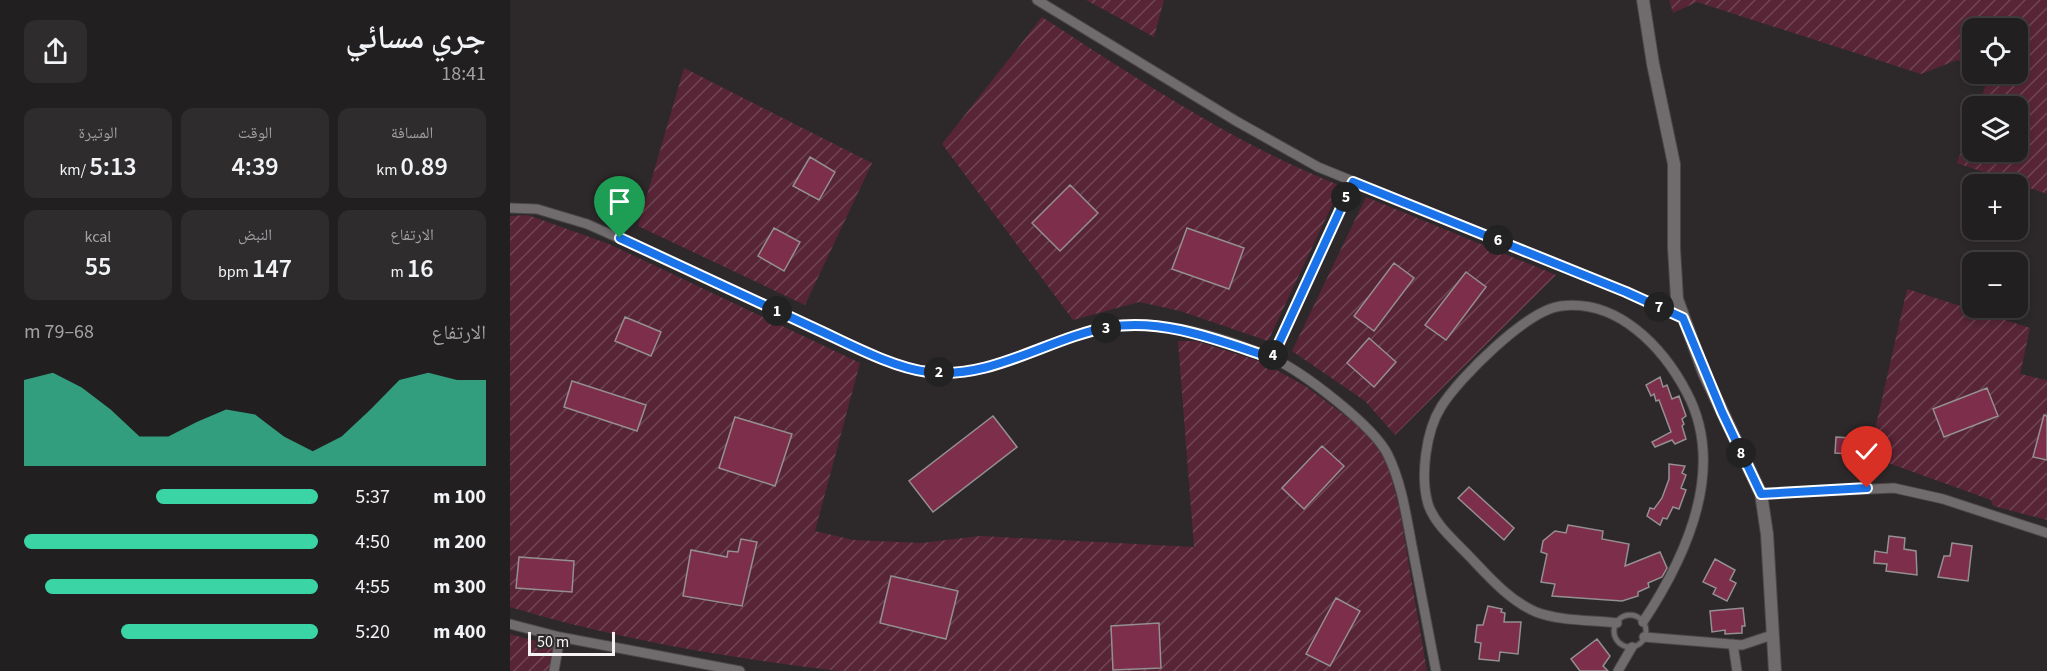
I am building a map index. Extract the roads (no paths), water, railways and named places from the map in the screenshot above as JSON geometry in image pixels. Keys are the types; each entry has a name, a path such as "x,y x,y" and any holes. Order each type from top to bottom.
{"street":[{"path":"1037,0 1236,121 1318,166 1593,278 1683,318"},
{"path":"1643,0 1653,64 1674,164 1677,299 1709,383 1761,494 1767,534 1775,671"},
{"path":"1272,358 1353,182"},
{"path":"510,208 537,209 587,224 875,356 928,372 965,371 1002,363 1066,339 1108,327 1142,324 1179,329 1272,358 1334,398 1367,427 1386,452 1399,483 1436,671"},
{"path":"1617,622 1556,616 1537,612 1523,605 1495,582 1438,522 1428,503 1426,462 1440,408 1464,378 1499,344 1526,323 1558,306 1595,308 1616,317 1636,330 1667,362 1695,409 1704,460 1699,501 1677,566 1643,622"},
{"path":"1761,494 1894,488 1943,499 2047,533"},
{"path":"510,624 560,637 740,671"},
{"path":"1644,637 1742,645 1772,635"},
{"path":"554,671 560,637"},
{"path":"1733,644 1737,671"},
{"path":"1618,671 1632,647"}],"lane":[{"path":"1630,615 1643,622 1644,637 1632,647 1618,642 1614,633 1617,622 1630,615"}]}
